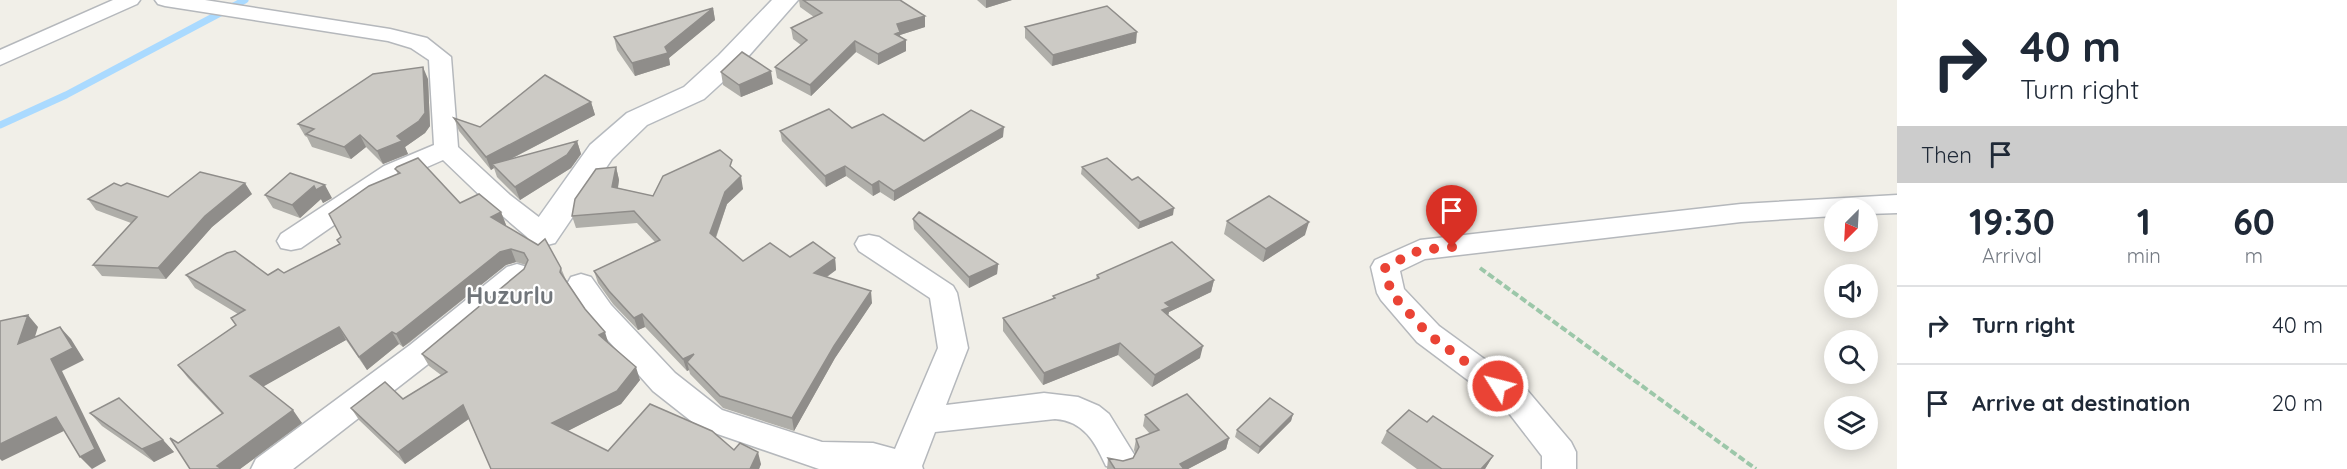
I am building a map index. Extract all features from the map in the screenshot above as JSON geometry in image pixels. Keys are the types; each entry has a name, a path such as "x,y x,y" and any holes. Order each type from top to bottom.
{"street":[{"path":"0,58 130,0"},
{"path":"173,1 390,35 419,44 440,57 446,149 501,201 543,235 601,152 637,119 694,93 729,62 786,0"},
{"path":"291,241 393,172 446,149"},
{"path":"1559,469 1558,452 1516,399 1428,334 1391,293 1385,267 1420,250 1741,213 1897,204"},
{"path":"581,284 601,313 664,382 711,420 821,463 873,457 905,468 953,348 943,293 869,244"},
{"path":"268,469 421,353 517,274"},
{"path":"925,420 999,413 1038,406 1071,408 1089,416 1107,436 1118,456"}],"path":[{"path":"1452,247 1756,469"}],"building":[{"path":"803,0 900,0 925,16 897,24 900,32 895,34 906,40 878,54 855,41 810,85 775,67 807,40 791,28 822,13"},
{"path":"1107,6 1137,32 1053,55 1025,27"},
{"path":"713,8 665,47 668,53 632,63 614,37"},
{"path":"742,52 771,71 739,85 721,72"},
{"path":"423,67 425,113 419,121 397,136 402,141 377,151 360,135 344,147 306,134 314,129 298,124 373,74"},
{"path":"545,75 591,102 486,157 454,118 480,127"},
{"path":"829,109 852,128 883,114 924,141 971,110 1004,127 894,191 879,181 872,185 845,166 825,176 780,131"},
{"path":"577,141 567,155 515,187 492,164"},
{"path":"720,150 732,160 730,166 741,176 725,192 710,233 743,261 770,243 790,257 813,242 835,258 814,273 871,291 834,346 792,418 720,396 687,362 694,354 683,359 642,314 634,318 609,291 594,271 660,240 634,211 572,216 575,199 596,169 616,167 612,187 653,196 663,176"},
{"path":"418,158 460,203 479,194 501,212 491,217 538,245 545,239 561,268 560,272 585,309 605,332 599,335 636,367 617,391 552,423 608,451 650,404 712,431 734,450 740,443 758,452 750,469 491,469 463,405 398,452 351,408 385,382 403,399 447,372 422,354 524,269 528,260 524,253 511,249 500,252 402,330 396,334 392,332 359,357 339,327 250,376 293,410 217,466 222,469 190,469 170,438 178,443 223,413 178,365 236,325 231,318 245,310 186,275 235,251 268,275 278,269 284,273 340,244 337,240 341,237 329,214 369,186 400,173 395,169 397,167"},
{"path":"1107,158 1132,180 1138,177 1174,208 1140,222 1082,167"},
{"path":"200,172 245,183 205,216 158,268 93,265 137,217 88,199 114,183 121,186 127,183 168,197"},
{"path":"290,173 325,185 316,190 314,186 292,205 265,195"},
{"path":"1269,196 1309,222 1266,249 1227,221"},
{"path":"919,212 998,264 969,277 913,219"},
{"path":"1172,242 1214,280 1165,303 1170,307 1162,310 1203,346 1155,375 1120,343 1044,373 1003,318 1055,298 1053,296 1099,278 1097,275"},
{"path":"28,315 18,344 60,327 73,348 51,359 95,449 80,457 56,417 0,444 0,321"},
{"path":"1187,394 1229,438 1180,464 1184,469 1115,469 1108,458 1123,461 1133,458 1139,447 1136,439 1159,430 1145,415"},
{"path":"119,398 163,440 142,449 90,413"},
{"path":"1270,398 1293,414 1260,447 1237,430"},
{"path":"1409,410 1427,422 1433,416 1493,456 1481,469 1442,469 1387,431"}],"waterway":[{"path":"0,125 66,95 245,0"}],"district":[{"name":"Huzurlu","path":"510,295"}],"route":[{"path":"1452,247 1420,250 1385,267 1391,293 1428,334 1498,386"}]}
